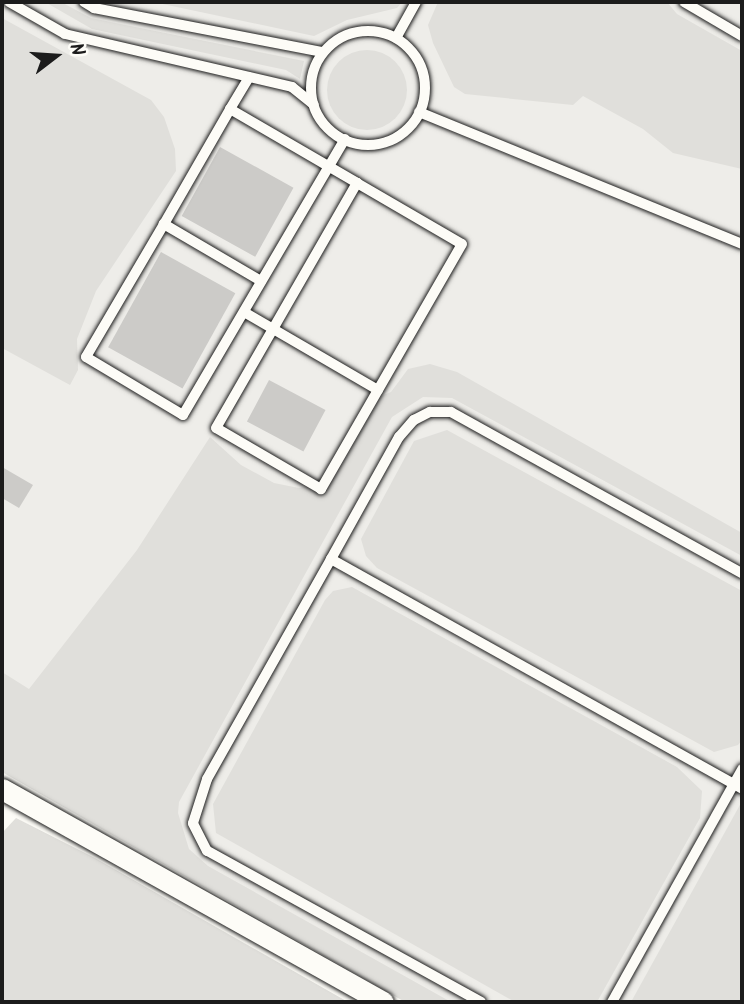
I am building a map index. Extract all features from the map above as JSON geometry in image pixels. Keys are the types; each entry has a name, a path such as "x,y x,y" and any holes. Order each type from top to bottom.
{"street":[{"path":"2,789 383,1002"}],"lane":[{"path":"9,2 65,34 292,87 314,105"},
{"path":"84,2 94,8 323,52"},
{"path":"396,38 416,2"},
{"path":"684,2 742,36"},
{"path":"365,31 396,38 409,48 424,77 419,112 393,139 374,145 345,139 322,122 314,105 311,87 323,52 349,34 365,31"},
{"path":"249,77 86,357 183,415 345,139"},
{"path":"230,109 462,244 321,489 216,428 357,183"},
{"path":"419,112 742,244"},
{"path":"164,224 261,281"},
{"path":"244,312 378,390"},
{"path":"481,1002 207,851 193,823 206,779 399,437 414,420 430,412 451,412 742,573"},
{"path":"331,559 738,787"},
{"path":"612,1002 738,787 742,769"}],"shaded area":[{"path":"2,2 742,2 742,1002 421,1002 2,764"},
{"path":"45,2 61,2 91,18 304,61 300,79 286,70 92,29"},
{"path":"153,2 402,2 397,8 347,20 314,36"},
{"path":"438,2 667,2 677,14 742,51 742,169 673,153 643,129 583,96 573,105 465,94 454,87 433,43 428,25"},
{"path":"2,18 151,100 164,117 175,149 176,171 96,291 77,339 78,370 70,385 2,348"},
{"path":"367,50 382,53 395,62 404,75 407,90 404,105 395,118 382,127 367,130 352,127 339,118 330,105 327,90 330,75 339,62 352,53"},
{"path":"430,364 457,372 742,533 742,556 452,398 423,397 392,417 179,802 178,813 189,849 208,866 451,1002 405,1002 2,772 2,672 29,689 137,550 210,437 241,465 274,483 299,488 320,484 336,475 381,396 391,392 408,369"},
{"path":"447,430 742,591 742,740 738,745 714,752 377,568 366,556 361,539 414,441"},
{"path":"352,587 677,767 702,791 700,818 597,1002 515,1002 216,833 213,804 325,600 333,591"},
{"path":"741,803 742,1002 631,1002"},
{"path":"16,818 95,858 348,1002 2,1002 2,833"}],"building":[{"path":"220,147 293,188 255,257 182,216"},
{"path":"161,252 235,293 182,389 108,347"},
{"path":"269,380 326,410 303,452 247,421"},
{"path":"2,467 33,485 19,508 2,498"}]}
